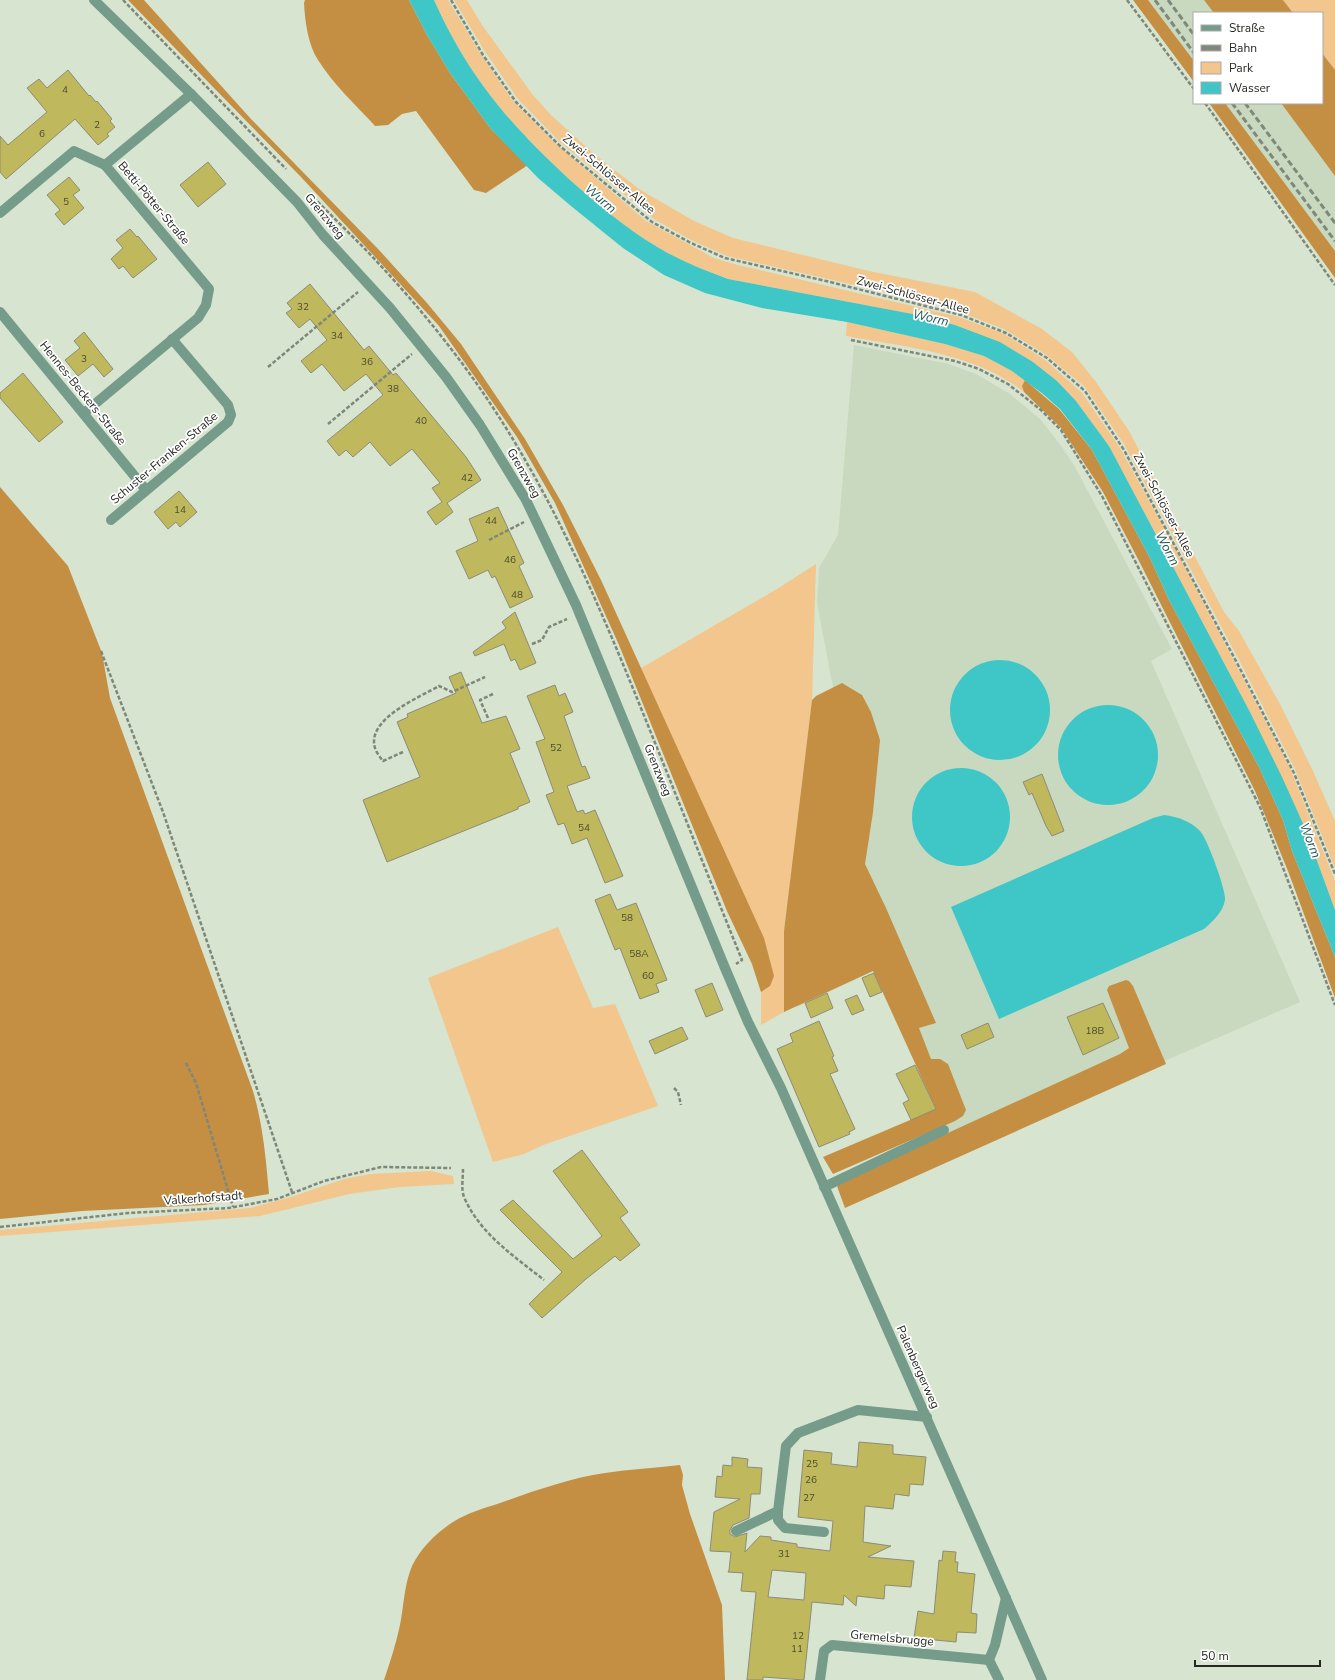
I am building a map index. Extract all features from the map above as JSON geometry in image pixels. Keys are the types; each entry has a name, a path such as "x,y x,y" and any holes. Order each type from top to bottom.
{"street":[{"name":"Grenzweg","path":"94,0 191,94 297,202 323,235 368,284 421,346 446,377 480,425 526,500 580,614 726,971 769,1065"},
{"path":"105,165 191,94"},
{"name":"Betti-Pötter-Straße","path":"0,213 74,151 105,165 209,289 206,305 198,318 172,339"},
{"name":"Hennes-Beckers-Straße","path":"0,312 146,490"},
{"path":"84,413 172,339"},
{"name":"Schuster-Franken-Straße","path":"111,520 228,422 231,415 228,405 172,339"},
{"name":"Palenbergerweg","path":"769,1065 1042,1680"},
{"path":"824,1187 944,1130"},
{"path":"824,1532 785,1528 778,1520 786,1446 798,1433 858,1410 926,1417"},
{"path":"736,1531 778,1511"},
{"path":"1000,1680 989,1660 995,1645 1006,1598"},
{"name":"Gremelsbrugge","path":"820,1680 824,1651 832,1645 989,1660"}],"path":[{"path":"123,0 288,171"},
{"name":"Zwei-Schlösser-Allee","path":"451,0 483,55 516,102 561,147 652,222 692,244 725,258 826,281 961,315 1006,333 1040,354 1085,391 1124,450 1237,662 1294,773 1335,874"},
{"path":"1127,0 1193,88"},
{"path":"1206,104 1335,285"},
{"path":"304,188 367,251 444,340 478,384 530,466 555,512 578,560 624,666 742,960 726,971"},
{"path":"268,367 368,284"},
{"path":"851,340 955,361 979,369 1008,384 1041,410 1060,430 1102,496 1260,807 1335,1005"},
{"path":"328,424 421,346"},
{"path":"488,540 534,517"},
{"path":"532,644 542,640 549,627 580,614"},
{"path":"101,651 163,812 292,1192"},
{"path":"403,752 383,761 375,747 374,738 380,723 390,714 439,686 452,692 485,678"},
{"path":"488,718 480,700 493,694"},
{"path":"186,1063 196,1083 233,1207"},
{"path":"674,1088 678,1092 681,1105"},
{"name":"Valkerhofstadt","path":"0,1227 128,1212 233,1207 278,1199 292,1192 324,1181 381,1167 451,1168"},
{"path":"463,1170 464,1196 479,1222 499,1245 544,1280"}],"shaded area":[{"path":"128,0 144,0 251,119 380,251 427,303 461,344 525,439 563,505 601,580 764,938 774,976 770,986 761,992 752,964 727,911 619,645 555,503 517,437 439,326 301,177"},
{"path":"305,0 409,0 427,35 450,73 491,129 528,165 486,193 474,190 416,111 402,114 388,125 375,126 338,86 318,60 309,40 306,25"},
{"path":"1133,0 1148,0 1193,60 1193,81"},
{"path":"1148,0 1255,0 1264,12 1193,12 1193,60"},
{"path":"1204,0 1283,0 1292,12 1213,12"},
{"path":"1323,54 1335,70 1335,176 1282,104 1323,104"},
{"path":"1323,103 1335,107 1335,251 1226,104"},
{"path":"1210,104 1226,104 1335,251 1335,278"},
{"path":"854,345 949,364 976,374 1010,394 1040,419 1062,447 1075,467 1172,649 1151,661 1300,1002 955,1152 873,971 797,1007 833,687 817,603 819,568 838,535"},
{"path":"1025,380 1059,409 1092,450 1150,558 1169,600 1259,767 1283,820 1292,851 1335,957 1335,998 1288,871 1255,791 1103,492 1061,428 1024,392 1022,386"},
{"path":"0,487 68,566 102,653 110,698 253,1091 262,1129 269,1194 204,1205 82,1211 0,1219"},
{"path":"842,683 862,695 871,712 880,740 873,812 865,864 886,908 936,1023 919,1028 931,1059 940,1059 948,1064 966,1110 963,1116 955,1121 833,1174 823,1157 936,1109 873,971 784,1012 784,931 812,700 816,696"},
{"path":"1126,980 1133,986 1166,1064 845,1208 837,1185 839,1183 1120,1054 1129,1048 1107,990 1109,986"},
{"path":"680,1465 683,1475 682,1485 690,1514 722,1605 725,1680 384,1680 398,1632 409,1573 424,1547 447,1526 476,1511 565,1482 592,1475"}],"green space":[{"path":"434,0 448,0 480,53 513,101 556,144 646,221 714,258 959,317 1004,334 1045,360 1082,393 1120,448 1170,539 1290,768 1335,881 1335,910 1305,828 1250,712 1109,446 1076,401 1057,381 1033,362 1000,342 955,325 923,316 728,279 701,269 667,253 647,241 624,225 570,180 548,160 510,119 476,76 447,27"},
{"path":"454,0 467,0 482,25 533,95 551,115 594,154 639,189 694,221 733,238 869,271 975,292 1042,329 1072,352 1096,382 1129,431 1224,612 1239,631 1280,704 1313,771 1335,821 1335,868 1294,767 1238,658 1124,444 1085,387 1045,354 1004,329 960,312 921,300 727,256 691,240 654,219 561,143 518,99 484,50"},
{"path":"1283,0 1335,0 1335,70 1323,54 1323,12 1292,12"},
{"path":"847,322 945,344 984,356 1025,380 1022,386 1024,392 1005,379 984,368 962,360 916,348 846,336"},
{"path":"816,564 812,700 784,931 784,1012 761,1025 761,992 752,964 727,911 631,674 777,589"},
{"path":"558,927 593,1008 615,1004 658,1106 543,1145 524,1154 493,1162 428,978"},
{"path":"431,1171 453,1176 454,1184 400,1187 349,1194 260,1216 0,1236 0,1230 250,1208 291,1197 344,1179 371,1174"}],"water":[{"path":"409,0 434,0 447,27 476,76 492,98 528,139 548,160 602,207 624,225 667,253 701,269 728,279 923,316 955,325 1000,342 1033,362 1057,381 1076,401 1109,446 1250,712 1282,777 1305,828 1335,910 1335,957 1292,851 1283,820 1259,767 1169,600 1150,558 1092,450 1060,409 1043,394 1012,371 984,356 945,344 847,322 762,308 705,293 664,275 623,248 571,206 538,178 491,129 450,73 427,35"},
{"path":"1000,660 1019,664 1035,675 1046,691 1050,710 1046,729 1035,745 1019,756 1000,760 981,756 965,745 954,729 950,710 954,691 965,675 981,664"},
{"path":"1108,705 1118,706 1136,713 1150,727 1157,745 1157,765 1150,783 1136,797 1118,804 1108,805 1098,804 1080,797 1066,783 1059,765 1058,755 1059,745 1066,727 1080,713 1098,706"},
{"path":"961,768 980,772 995,783 1006,798 1010,817 1006,836 995,851 980,862 961,866 942,862 927,851 916,836 912,817 916,798 927,783 942,772"},
{"path":"1164,815 1179,818 1188,822 1200,831 1207,843 1216,864 1225,900 1217,916 1204,929 999,1019 951,907 1153,818"}],"building":[{"path":"68,70 89,96 90,95 96,102 97,101 112,119 110,121 115,127 107,134 109,136 98,145 75,119 6,179 0,172 0,136 8,145 47,112 27,88 39,79 47,88"},
{"path":"208,162 226,184 198,207 180,185"},
{"path":"69,177 80,190 73,195 84,208 64,225 55,214 60,210 47,195"},
{"path":"130,229 137,237 138,236 157,259 133,278 123,266 119,269 111,259 123,248 116,240"},
{"path":"310,284 364,350 369,346 393,375 396,373 466,457 481,480 447,503 453,512 436,525 427,512 442,502 432,488 440,483 412,449 390,466 370,442 353,457 346,450 339,456 327,441 383,395 366,374 344,391 322,364 311,373 301,361 327,340 310,319 299,328 286,313 292,309 287,303"},
{"path":"84,332 113,369 104,377 93,364 78,376 65,360 80,348 74,341"},
{"path":"23,373 63,422 39,442 0,398 0,393"},
{"path":"179,491 197,512 180,527 176,522 168,529 154,512"},
{"path":"498,507 524,563 519,566 533,597 510,608 495,576 492,578 488,570 469,579 456,551 478,541 469,519"},
{"path":"515,612 536,663 520,670 515,659 511,661 504,644 475,656 473,652 506,628 502,622"},
{"path":"461,672 482,723 506,716 520,749 510,753 530,802 518,807 518,809 387,862 363,800 420,777 397,722 408,717 407,714 456,693 449,677"},
{"path":"555,685 559,696 565,693 573,712 564,716 582,767 585,766 590,778 567,786 577,812 583,810 585,814 595,810 623,876 605,883 587,838 572,844 564,823 558,825 546,795 554,792 536,742 545,739 527,696"},
{"path":"1042,774 1064,831 1052,836 1046,826 1032,793 1029,795 1023,782"},
{"path":"610,894 617,910 636,903 667,980 656,984 659,992 640,999 620,948 615,950 595,900"},
{"path":"874,973 882,992 870,997 862,978"},
{"path":"712,983 723,1010 706,1017 695,990"},
{"path":"827,993 833,1008 811,1018 805,1003"},
{"path":"857,995 864,1010 852,1015 845,1000"},
{"path":"1103,1003 1119,1038 1083,1055 1067,1017"},
{"path":"819,1021 834,1056 832,1057 838,1071 830,1074 855,1129 849,1132 850,1134 819,1147 777,1049 793,1042 790,1034"},
{"path":"988,1023 994,1037 967,1049 961,1035"},
{"path":"682,1027 688,1039 655,1054 649,1041"},
{"path":"915,1065 936,1109 911,1120 903,1103 909,1100 896,1074"},
{"path":"582,1150 628,1212 620,1218 640,1245 620,1261 615,1256 586,1279 542,1318 529,1304 562,1272 500,1210 513,1200 573,1259 602,1236 553,1171"},
{"path":"859,1442 893,1445 893,1454 926,1457 923,1485 910,1484 909,1496 895,1494 893,1509 865,1506 863,1542 891,1546 868,1557 914,1561 911,1587 885,1585 884,1599 857,1596 856,1606 844,1595 843,1605 812,1602 804,1680 763,1677 763,1680 747,1680 756,1592 741,1591 743,1573 728,1572 731,1552 710,1551 714,1512 740,1499 715,1497 717,1476 722,1477 723,1465 732,1466 732,1457 748,1459 747,1467 762,1468 760,1494 751,1494 749,1518 733,1525 730,1530 730,1534 735,1537 747,1533 745,1552 760,1536 771,1537 771,1540 797,1544 797,1547 830,1551 833,1521 798,1517 804,1450 832,1453 831,1464 857,1467","holes":["772,1570 806,1573 804,1600 768,1597"]},
{"path":"943,1551 956,1552 955,1562 958,1562 957,1572 975,1574 971,1613 977,1614 976,1633 957,1632 956,1642 914,1638 918,1611 934,1614 939,1560 942,1561"}],"railway":[{"path":"1155,0 1193,52"},
{"path":"1168,0 1193,34"},
{"path":"1233,104 1335,241"},
{"path":"1246,104 1335,223"}],"water label":[{"name":"Wurm","path":"601,198"},
{"name":"Worm","path":"931,317"},
{"name":"Worm","path":"1168,548"},
{"name":"Worm","path":"1311,840"}]}
